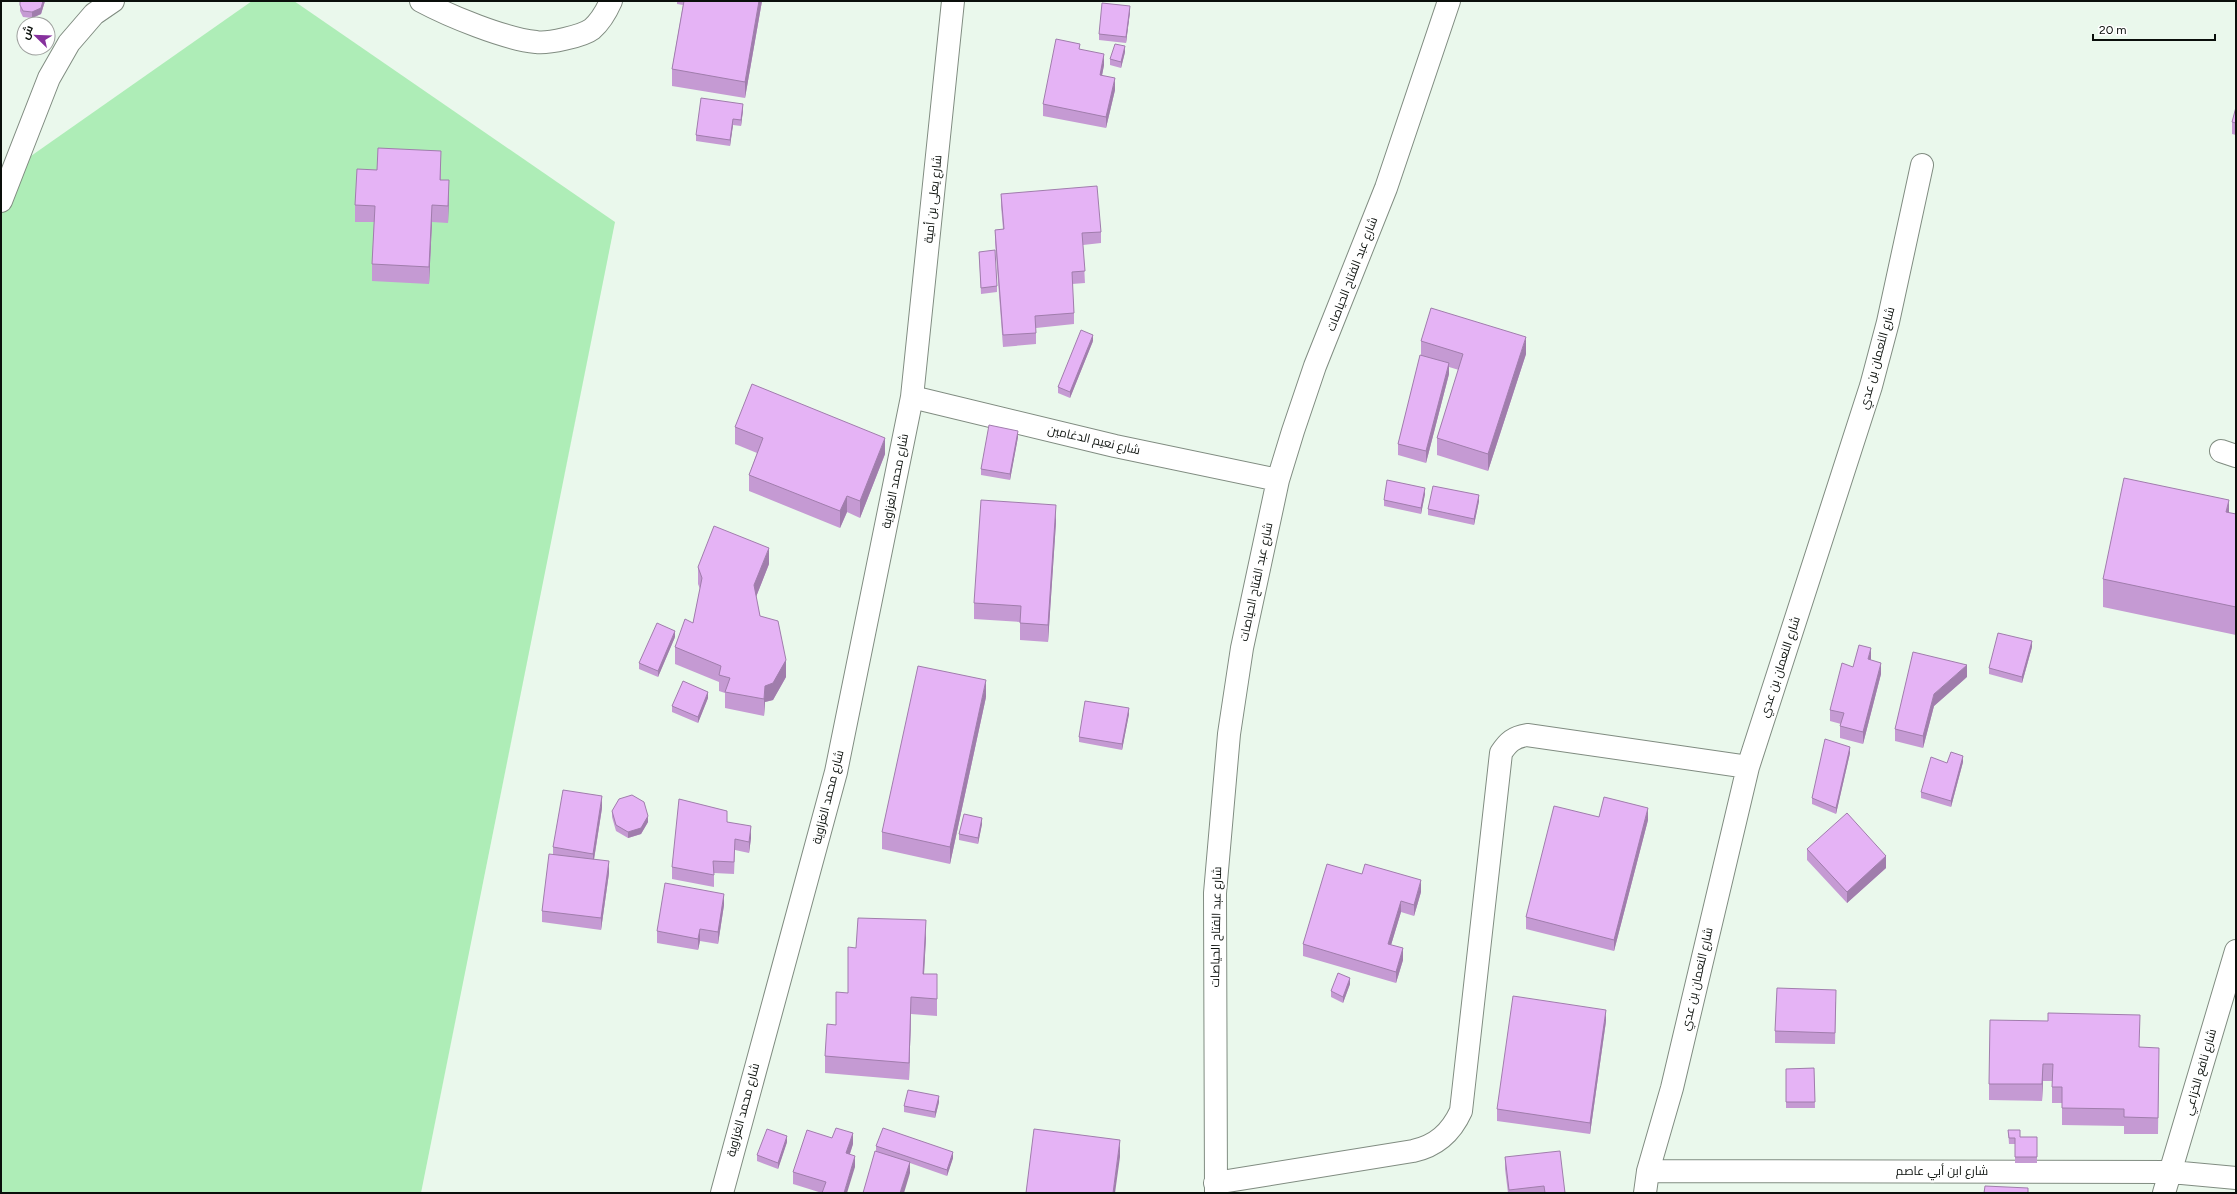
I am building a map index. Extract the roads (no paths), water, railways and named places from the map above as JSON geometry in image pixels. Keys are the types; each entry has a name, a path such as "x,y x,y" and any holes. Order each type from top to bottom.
{"street":[{"path":"1,201 49,78 69,43 94,14 113,1"},
{"path":"421,1 502,35 537,43 566,39 592,30 608,8 610,1"},
{"name":"شارع يعلى بن أمية","path":"912,396 953,1"},
{"name":"شارع عبد الفتاح الحياصات","path":"1216,1188 1215,893 1229,734 1242,648 1278,480 1315,366 1386,188 1449,1"},
{"name":"شارع النعمان بن عدي","path":"1645,1193 1648,1172 1672,1088 1748,766 1871,386 1888,322 1922,165"},
{"name":"شارع نعيم الدغامين","path":"912,396 1115,446 1278,480"},
{"name":"شارع محمد الغزاوية","path":"722,1193 836,772 912,396"},
{"path":"1216,1188 1428,1148 1454,1127 1461,1112 1501,753 1508,743 1516,737 1527,735 1748,766"},
{"name":"شارع نافع الخزاعي","path":"2164,1193 2236,951"},
{"name":"شارع ابن أبي عاصم","path":"1648,1172 2171,1172 2236,1178"}]}
